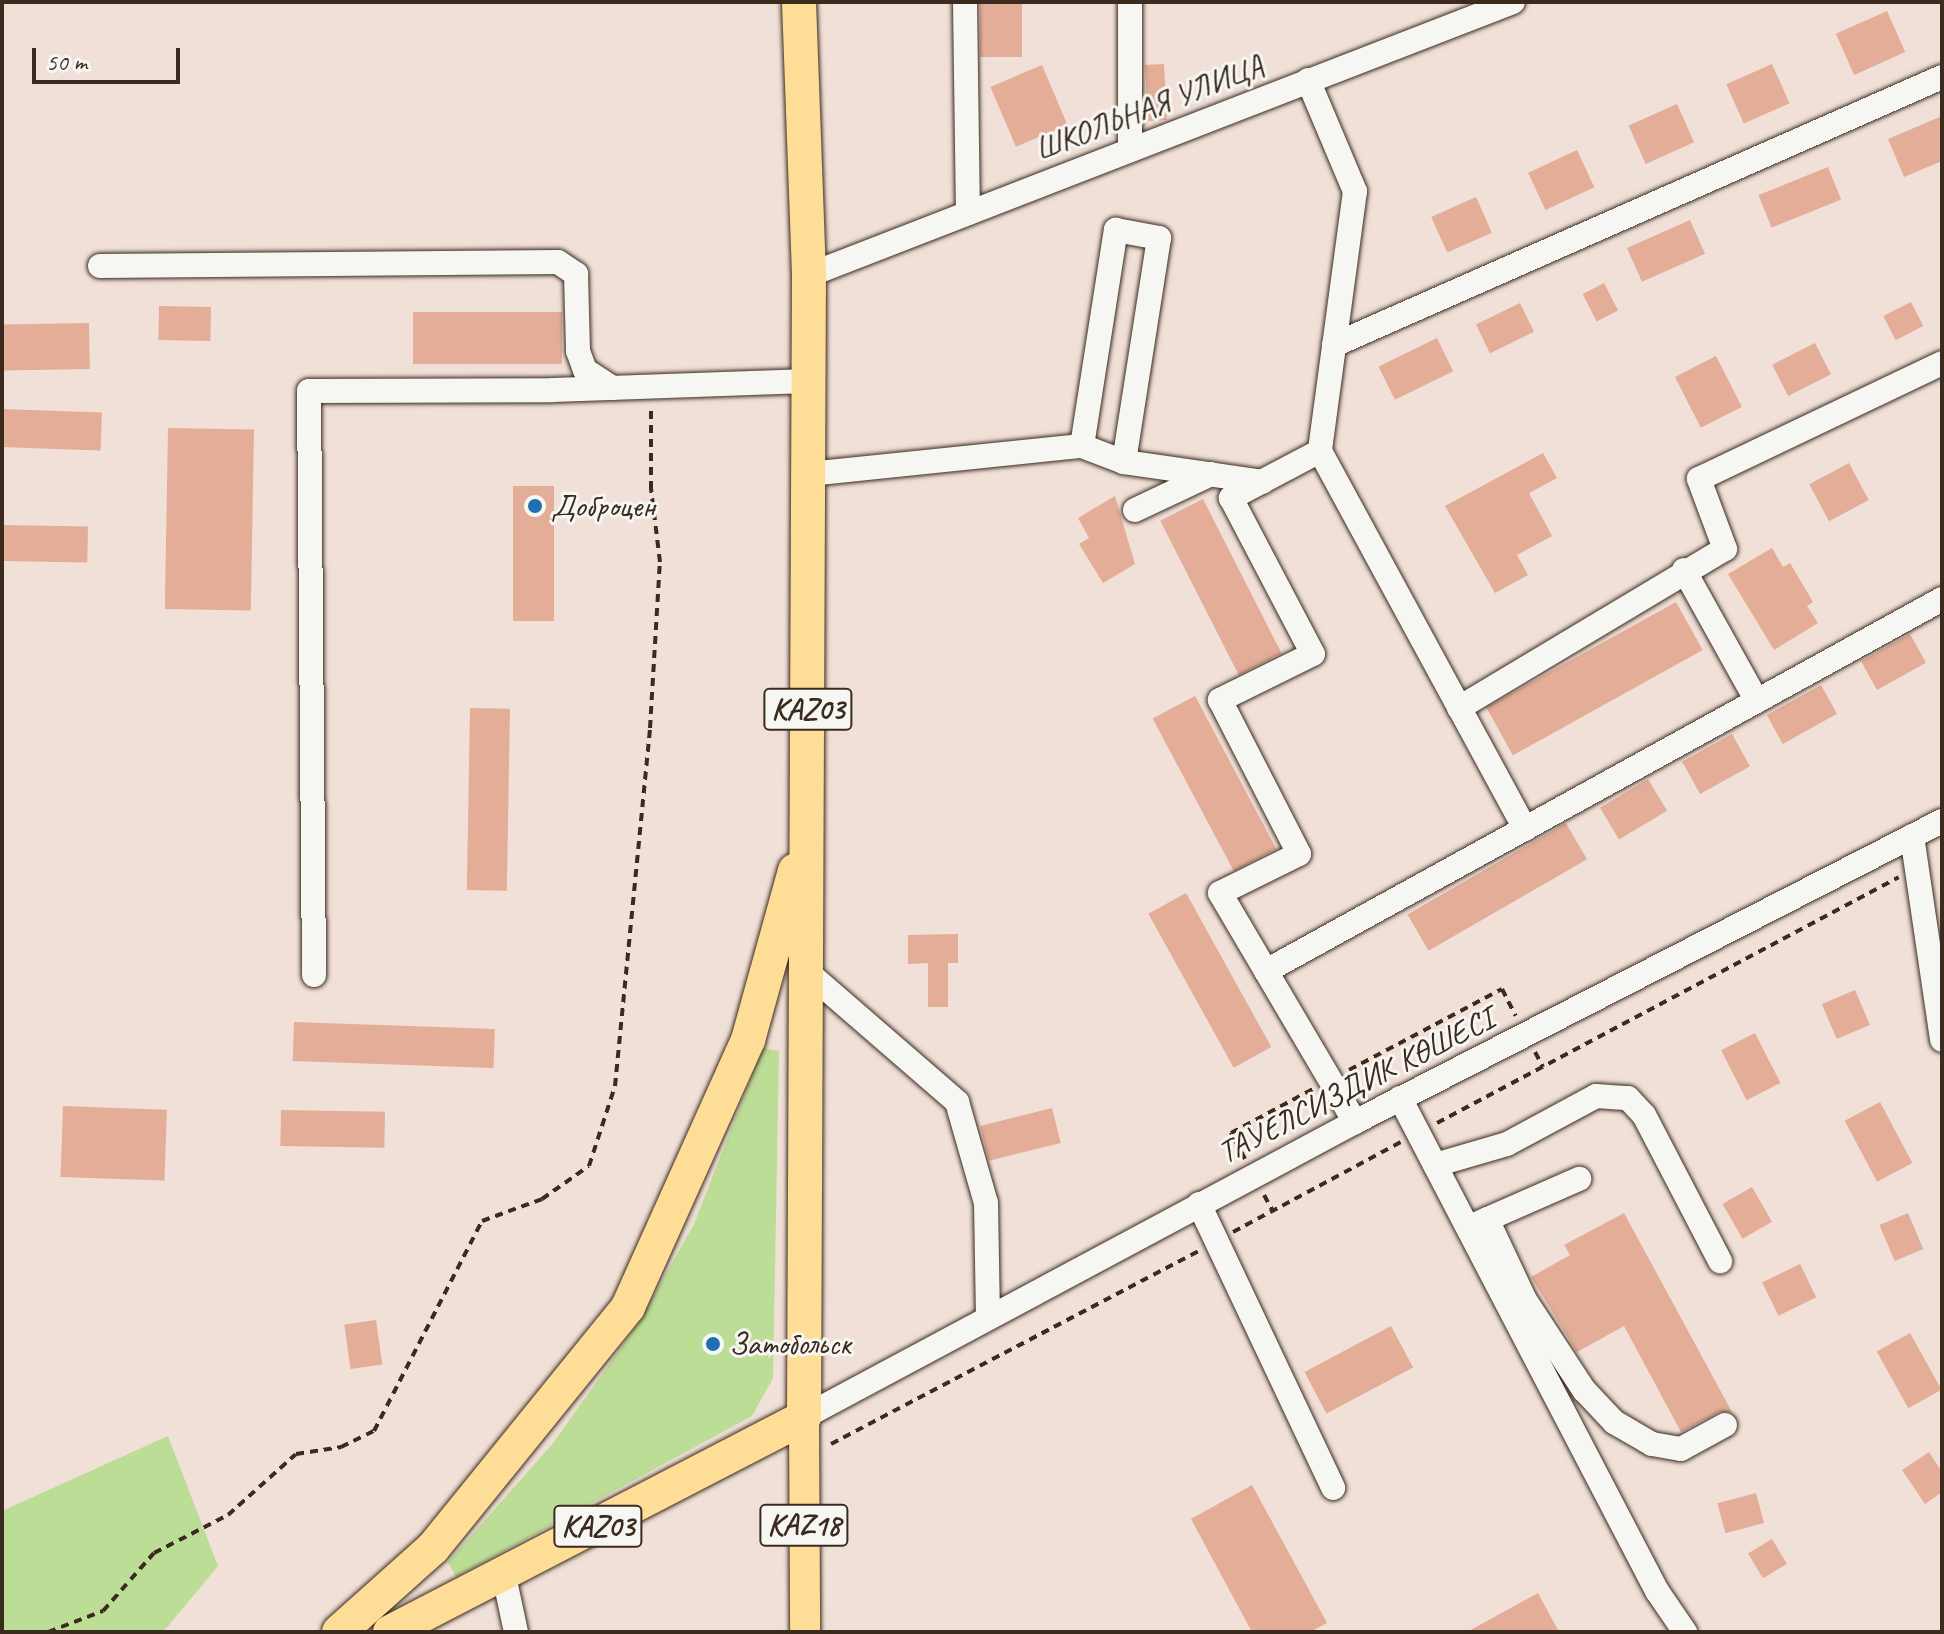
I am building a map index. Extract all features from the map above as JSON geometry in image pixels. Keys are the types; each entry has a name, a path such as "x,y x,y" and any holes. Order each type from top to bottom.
{"highway":[{"name":"KАZ03","path":"390,1632 504,1576 804,1417 809,275 799,2"},
{"name":"KАZ03","path":"339,1632 433,1548 628,1307 748,1040 808,823"}],"main road":[{"name":"KAZ18","path":"804,1417 805,1632"}],"street":[{"path":"965,2 968,213"},
{"path":"1130,2 1130,149"},
{"name":"ШКОЛЬНАЯ УЛИЦА","path":"809,275 1513,2"},
{"path":"1334,345 1942,77"},
{"path":"1308,80 1355,191 1320,451 1525,829"},
{"path":"1082,446 1116,230 1159,238 1124,462"},
{"path":"100,266 558,262 576,274 578,351 585,370 613,388"},
{"path":"1459,708 1684,570 1725,549 1699,479 1942,363"},
{"path":"314,975 309,391 613,388 809,381"},
{"path":"809,474 1082,446 1124,462 1263,482"},
{"path":"1320,451 1231,498 1313,654 1220,700 1299,854 1220,893 1355,1122"},
{"path":"1135,510 1211,474"},
{"path":"1684,570 1757,701"},
{"path":"1266,971 1942,599"},
{"name":"ТАУЕЛСИЗДИК КӨШЕСІ","path":"804,1417 988,1315 1400,1098 1942,821"},
{"path":"1912,836 1942,1040"},
{"path":"806,971 957,1102 986,1203 988,1315"},
{"path":"1435,1165 1507,1144 1596,1096 1628,1098 1644,1115 1720,1261"},
{"path":"1400,1098 1435,1165 1477,1223 1584,1390 1614,1422 1652,1444 1681,1449 1725,1425"},
{"path":"1477,1223 1579,1179"},
{"path":"1199,1204 1333,1488"},
{"path":"1477,1223 1657,1591 1685,1632"},
{"path":"504,1576 516,1632"}],"path":[{"path":"48,1632 103,1611 154,1553 228,1515 296,1454 341,1447 374,1431 482,1221 542,1199 589,1166 615,1086 650,728 660,562 651,489 654,387"},
{"path":"831,1444 1917,868"},
{"path":"1273,1211 1231,1133 1330,1080 1502,989 1543,1067"}],"green space":[{"path":"763,1048 779,1051 773,1378 752,1416 456,1577 448,1562 553,1443 637,1325 694,1224"},
{"path":"168,1436 218,1566 163,1632 2,1632 2,1511"}],"building":[{"path":"980,2 1022,2 1022,57 980,57"},
{"path":"1887,11 1905,52 1854,75 1836,34"},
{"path":"1164,64 1167,120 1148,121 1145,65"},
{"path":"1772,64 1789,103 1744,124 1726,84"},
{"path":"1042,65 1067,125 1016,147 990,87"},
{"path":"1677,104 1694,142 1646,164 1629,126"},
{"path":"1942,116 1942,161 1904,177 1888,139"},
{"path":"1577,150 1594,187 1545,210 1528,173"},
{"path":"1828,167 1841,199 1772,228 1758,195"},
{"path":"1476,197 1492,233 1447,253 1431,217"},
{"path":"1690,220 1705,254 1642,282 1627,248"},
{"path":"1604,283 1618,311 1597,322 1583,294"},
{"path":"1911,302 1923,326 1896,340 1883,316"},
{"path":"1520,303 1534,332 1490,353 1476,324"},
{"path":"159,306 211,307 210,341 158,340"},
{"path":"413,312 562,312 562,364 413,364"},
{"path":"89,323 90,369 3,371 2,325"},
{"path":"1437,338 1453,371 1395,400 1379,366"},
{"path":"1815,343 1831,374 1788,396 1772,365"},
{"path":"1716,356 1742,407 1701,428 1675,377"},
{"path":"2,409 102,412 101,450 2,447"},
{"path":"168,428 254,430 251,610 165,609"},
{"path":"1543,453 1557,478 1529,493 1552,536 1517,555 1528,575 1495,593 1445,506"},
{"path":"1849,463 1869,500 1829,521 1809,484"},
{"path":"513,486 554,486 554,621 513,621"},
{"path":"1115,496 1135,564 1103,583 1079,544 1089,538 1078,518"},
{"path":"1203,499 1282,653 1239,675 1160,521"},
{"path":"2,525 88,527 87,562 2,561"},
{"path":"1772,548 1783,567 1790,563 1813,602 1807,606 1818,623 1774,650 1728,574"},
{"path":"1676,602 1703,650 1513,755 1486,707"},
{"path":"1910,634 1926,663 1877,690 1861,661"},
{"path":"1821,685 1837,714 1783,744 1767,715"},
{"path":"1195,696 1276,849 1234,871 1153,719"},
{"path":"470,708 510,709 507,891 467,890"},
{"path":"1732,734 1750,766 1700,794 1682,762"},
{"path":"1648,779 1667,811 1619,840 1600,808"},
{"path":"1566,823 1587,859 1429,951 1408,915"},
{"path":"1186,893 1271,1047 1234,1068 1148,914"},
{"path":"958,934 958,963 948,963 948,1007 928,1007 928,963 908,964 908,935"},
{"path":"1855,990 1870,1025 1837,1039 1822,1004"},
{"path":"294,1022 495,1029 494,1068 293,1061"},
{"path":"1755,1033 1780,1083 1747,1100 1721,1050"},
{"path":"1880,1102 1912,1163 1877,1182 1845,1121"},
{"path":"63,1106 167,1110 164,1181 61,1177"},
{"path":"1052,1108 1061,1143 989,1161 980,1126"},
{"path":"281,1110 385,1112 384,1148 280,1146"},
{"path":"1752,1187 1772,1222 1743,1239 1723,1204"},
{"path":"1624,1213 1732,1412 1719,1412 1681,1432 1624,1326 1577,1352 1531,1277 1570,1255 1564,1245"},
{"path":"1908,1213 1923,1249 1895,1261 1879,1225"},
{"path":"1800,1264 1816,1297 1778,1316 1762,1282"},
{"path":"376,1320 382,1365 351,1369 344,1324"},
{"path":"1391,1326 1413,1367 1327,1414 1304,1372"},
{"path":"1910,1333 1942,1390 1908,1408 1877,1351"},
{"path":"1929,1452 1942,1472 1942,1492 1925,1504 1902,1470"},
{"path":"1252,1485 1327,1623 1310,1632 1252,1632 1191,1519"},
{"path":"1756,1493 1764,1523 1725,1533 1717,1503"},
{"path":"1772,1539 1787,1564 1763,1578 1748,1553"},
{"path":"1538,1593 1559,1632 1467,1632"}],"place":[{"name":"Доброцен","path":"535,506"},
{"name":"Затобольск","path":"713,1344"}]}
